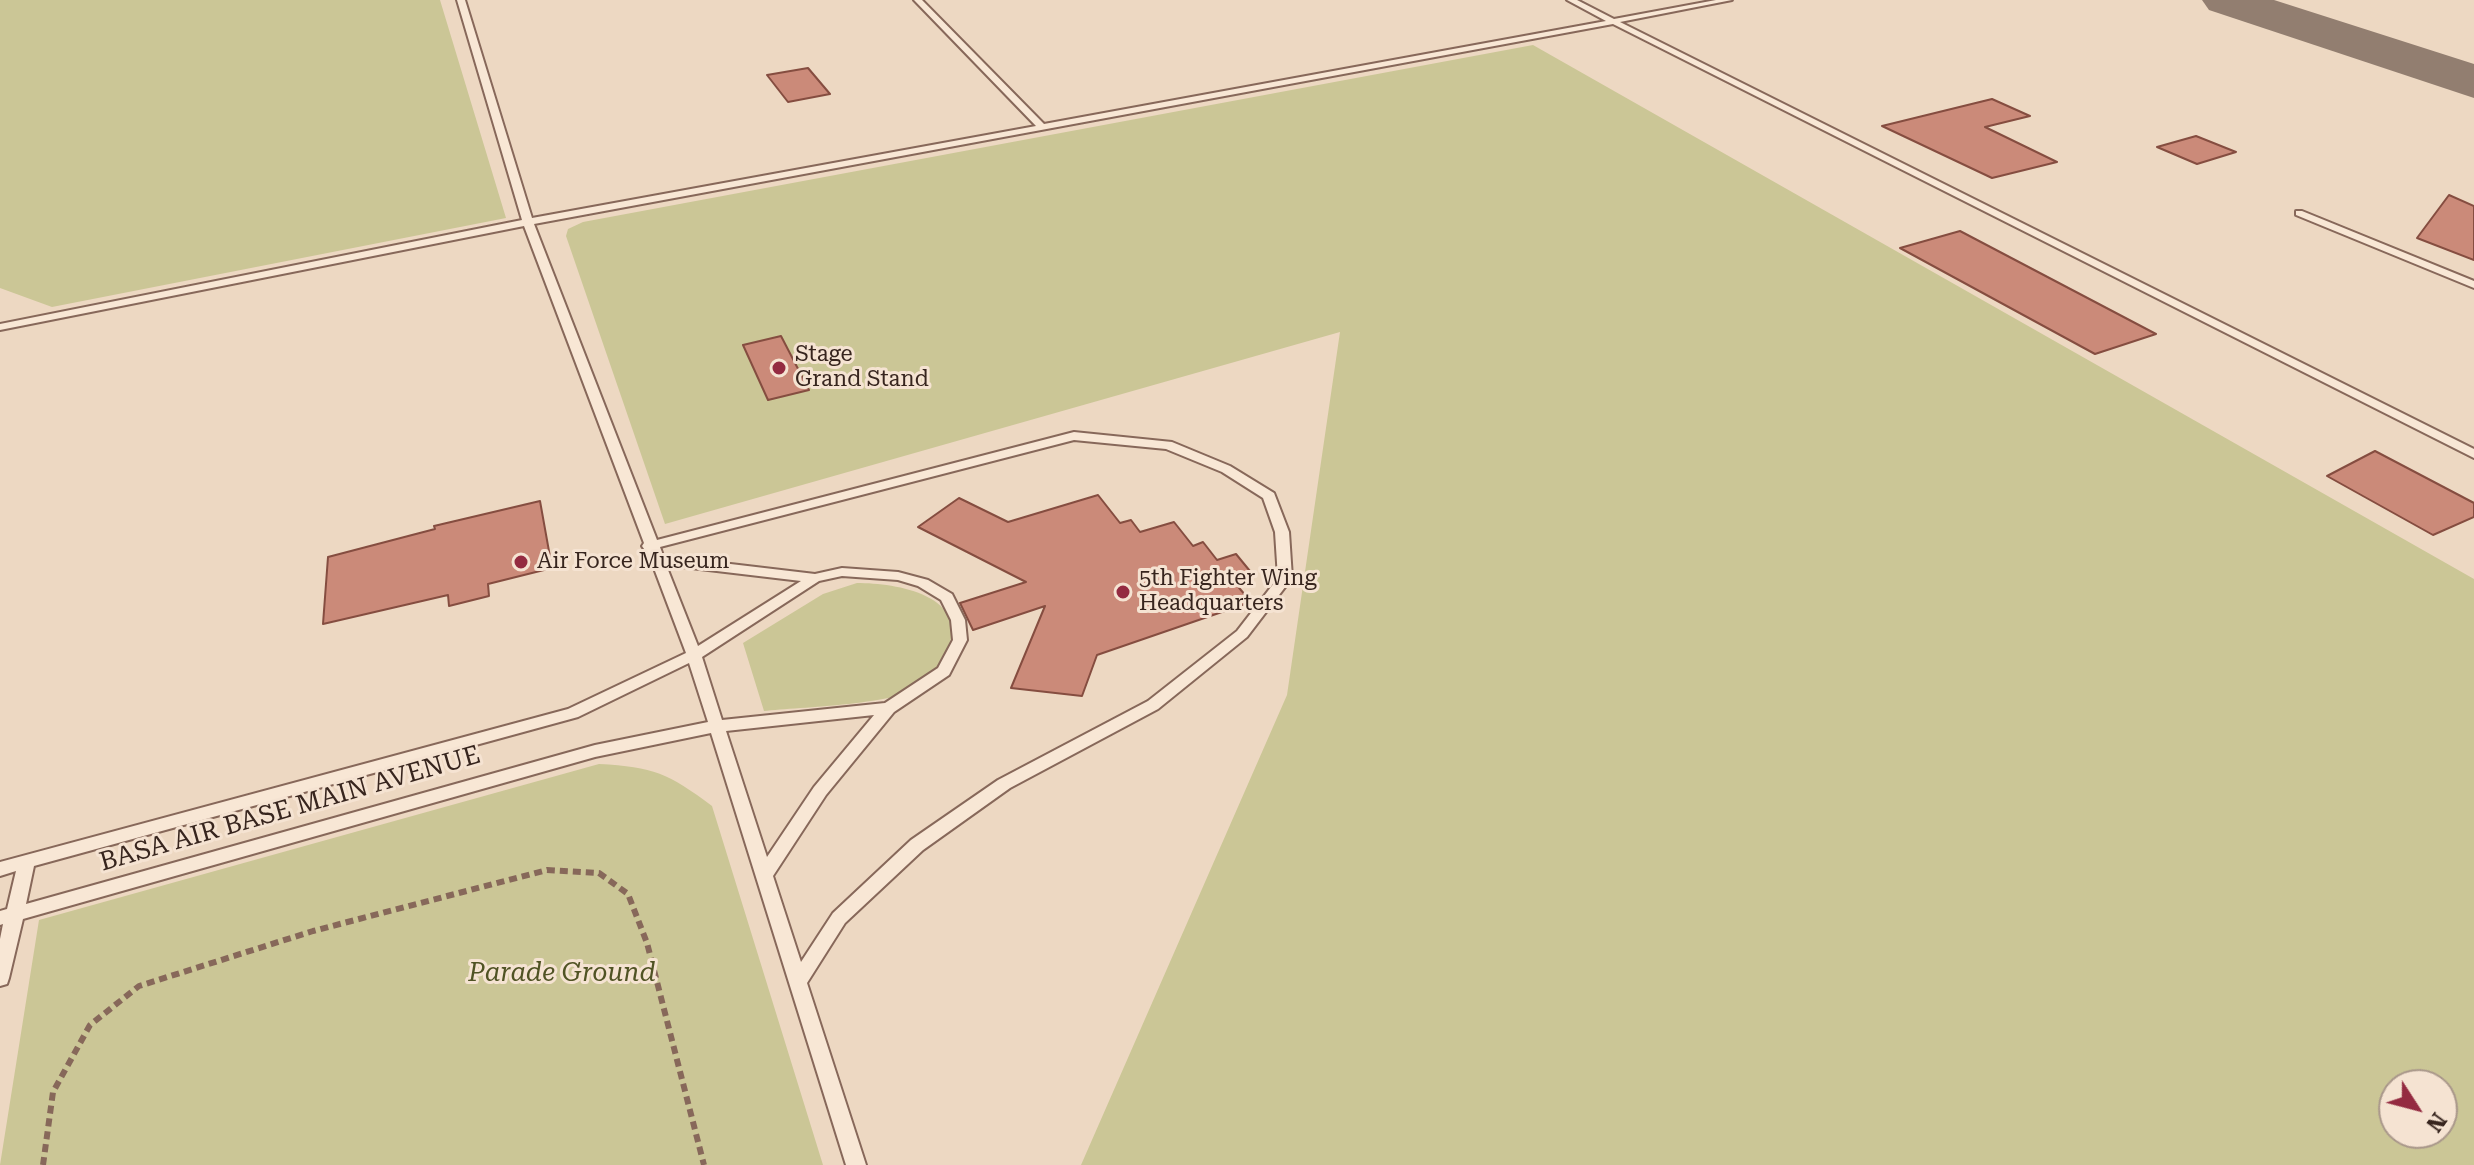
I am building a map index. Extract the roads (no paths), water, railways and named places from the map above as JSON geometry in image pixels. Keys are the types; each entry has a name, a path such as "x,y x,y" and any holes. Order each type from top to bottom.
{"lane":[{"path":"461,0 528,222 652,553 694,655 856,1165"},
{"path":"918,0 1041,126"},
{"path":"1571,0 2474,454"},
{"path":"0,327 528,222 1728,0"},
{"path":"2299,213 2474,285"},
{"path":"652,553 1074,436 1168,445 1226,469 1269,496 1282,532 1285,578 1242,634 1153,705 1004,784 917,845 839,918 798,982"},
{"path":"652,553 815,578 842,572 874,571 923,583 947,597 958,620 960,640 944,671 889,708 820,791 764,875"},
{"name":"BASA AIR BASE MAIN AVENUE","path":"0,869 573,713 694,655 815,578"},
{"name":"BASA AIR BASE MAIN AVENUE","path":"7,916 595,751 717,726 889,708"},
{"path":"0,978 7,916 27,861"}],"place":[{"name":"Stage Grand Stand","path":"779,368"},
{"name":"Air Force Museum","path":"521,562"},
{"name":"5th Fighter Wing Headquarters","path":"1123,592"}],"park label":[{"name":"Parade Ground","path":"562,973"}]}
